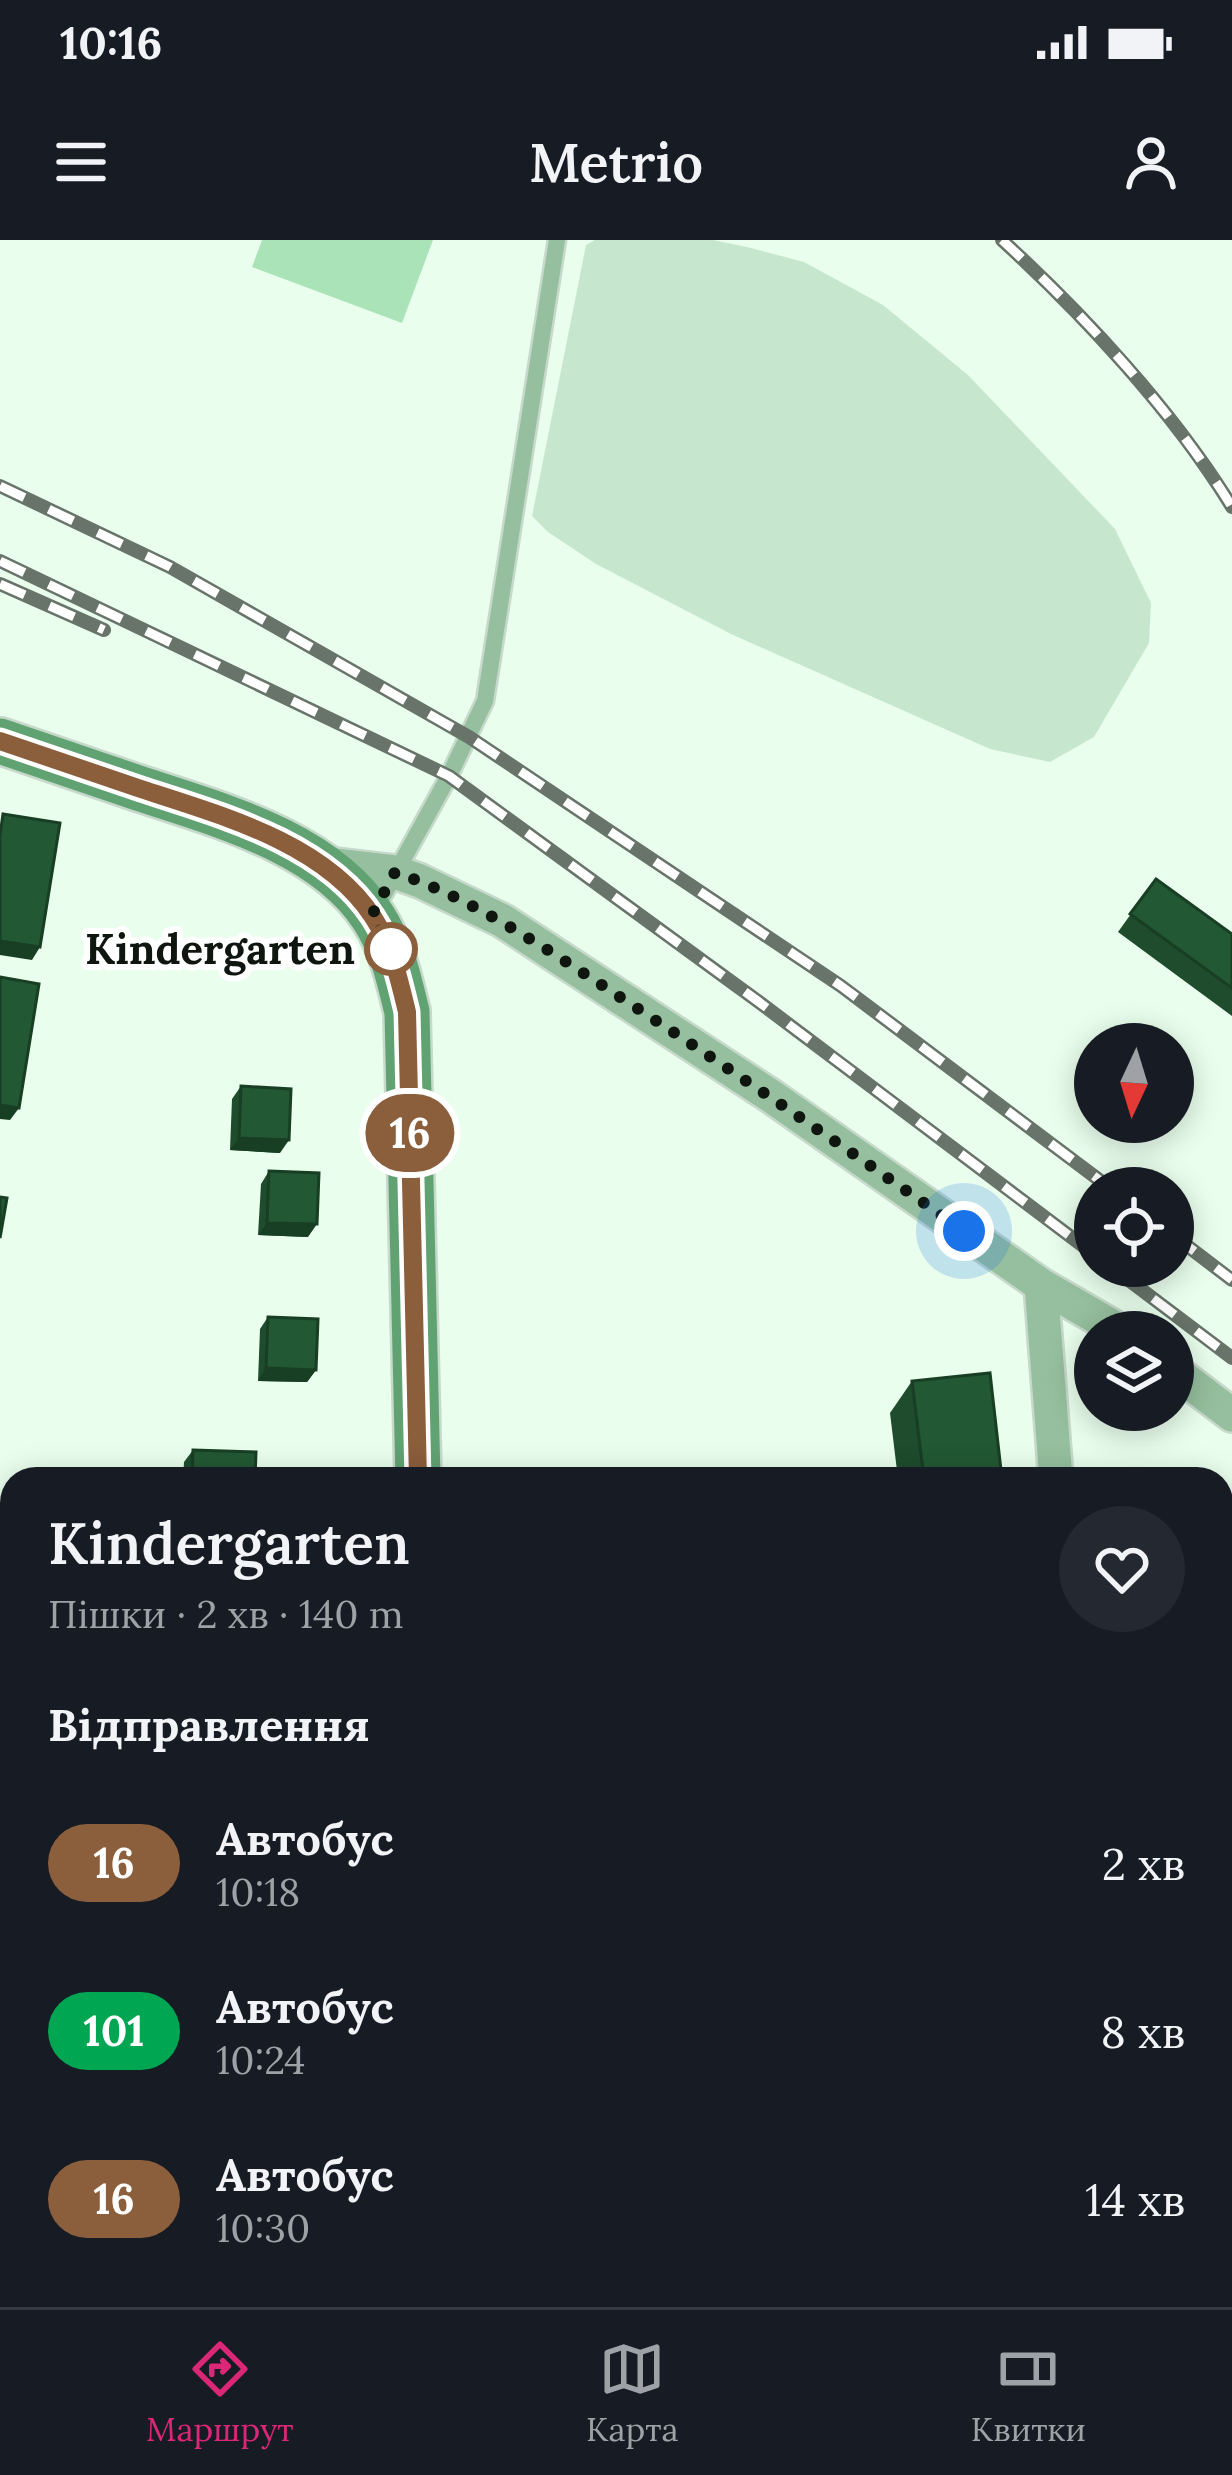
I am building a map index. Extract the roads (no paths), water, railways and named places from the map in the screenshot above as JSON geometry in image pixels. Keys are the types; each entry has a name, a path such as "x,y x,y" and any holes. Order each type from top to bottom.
{"street":[{"path":"0,741 274,838 345,888 391,949 407,1012 418,1467"},
{"path":"345,888 395,872 503,921 771,1096 1041,1285 1086,1311"},
{"path":"1041,1285 1055,1467"},
{"path":"1194,1386 1232,1415"}],"lane":[{"path":"345,888 395,872 485,701 557,240"}],"railway":[{"path":"1002,240 1126,366 1183,435 1232,507"},
{"path":"0,486 170,567 469,737 841,986 1082,1167"},
{"path":"0,561 449,776 1074,1239"},
{"path":"0,584 104,630"},
{"path":"1194,1251 1232,1280"},
{"path":"1138,1287 1232,1358"}],"place":[{"name":"Kindergarten","path":"391,949"}]}
